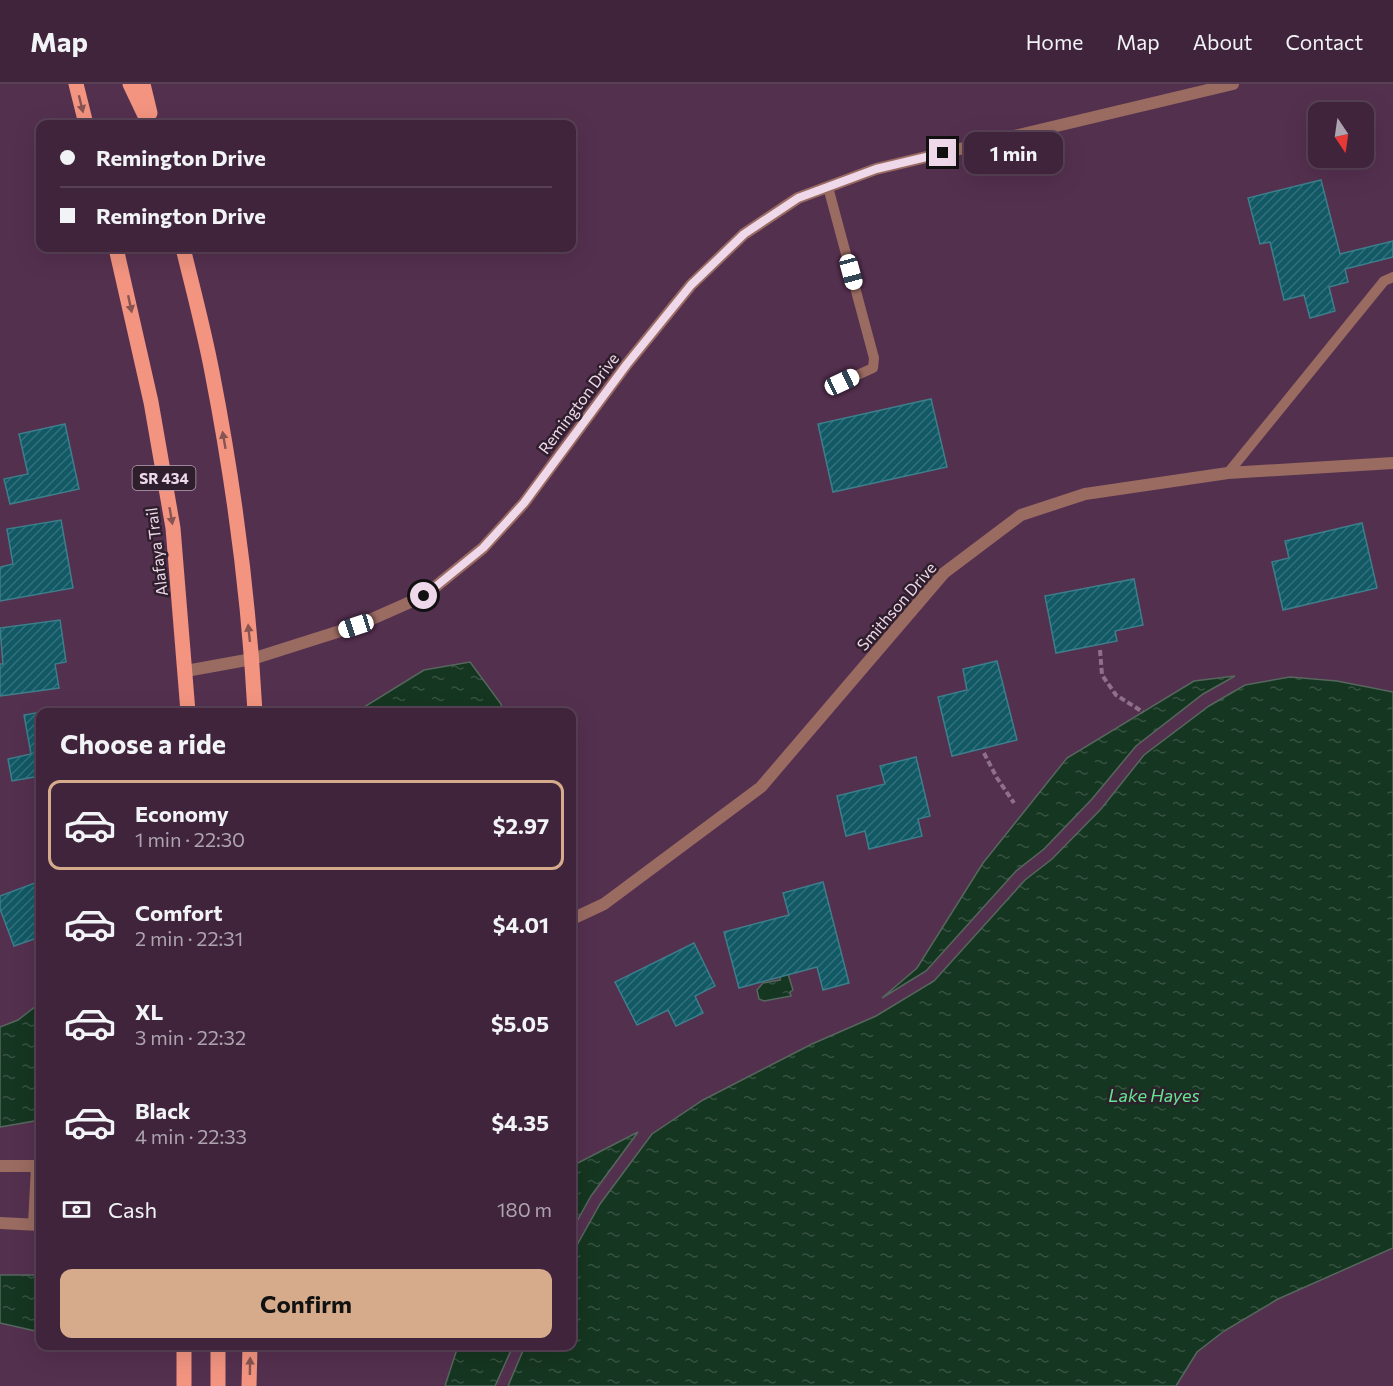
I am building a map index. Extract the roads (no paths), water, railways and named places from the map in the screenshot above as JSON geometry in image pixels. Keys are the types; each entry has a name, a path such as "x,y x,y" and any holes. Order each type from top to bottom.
{"main road":[{"path":"76,84 85,120"},
{"path":"130,84 149,120"},
{"path":"143,84 150,120"},
{"name":"Alafaya Trail","path":"117,252 151,402 173,528 188,708"},
{"path":"184,252 212,370 227,460 241,555 255,708"},
{"path":"184,1350 184,1386"},
{"path":"218,1350 218,1386"},
{"path":"249,1386 250,1350"}],"street":[{"name":"Remington Drive","path":"186,671 252,659 356,626 424,596 483,548 524,503 627,364 691,285 744,234 798,198 876,169 1233,84"},
{"name":"Smithson Drive","path":"576,917 604,904 761,787 944,573 1021,515 1086,494 1228,473 1393,463"},
{"path":"0,1166 36,1166"},
{"path":"0,1222 36,1225"}],"lane":[{"path":"828,187 874,358 873,368 842,382"},
{"path":"1228,473 1384,281 1393,277"}],"water":[{"path":"470,662 502,708 362,708 424,670"},
{"path":"1235,676 1203,694 1136,746 1092,799 1044,849 1016,871 926,971 882,998 917,968 983,863 1067,758 1194,681"},
{"name":"Lake Hayes","path":"1290,677 1337,681 1393,692 1393,1248 1278,1299 1224,1331 1197,1352 1176,1386 508,1386 523,1350 576,1350 576,1247 600,1204 652,1134 703,1100 812,1044 876,1016 934,981 1025,880 1052,859 1101,809 1144,755 1209,706 1245,685"},
{"path":"788,974 793,990 790,992 791,996 764,1001 759,999 757,990 763,983 780,980 781,975"},
{"path":"36,1006 36,1121 0,1127 0,1027 18,1020"},
{"path":"638,1132 591,1196 576,1223 576,1164"},
{"path":"0,1275 36,1275 36,1331 0,1323"},
{"path":"457,1350 511,1350 495,1386 445,1386"}]}
